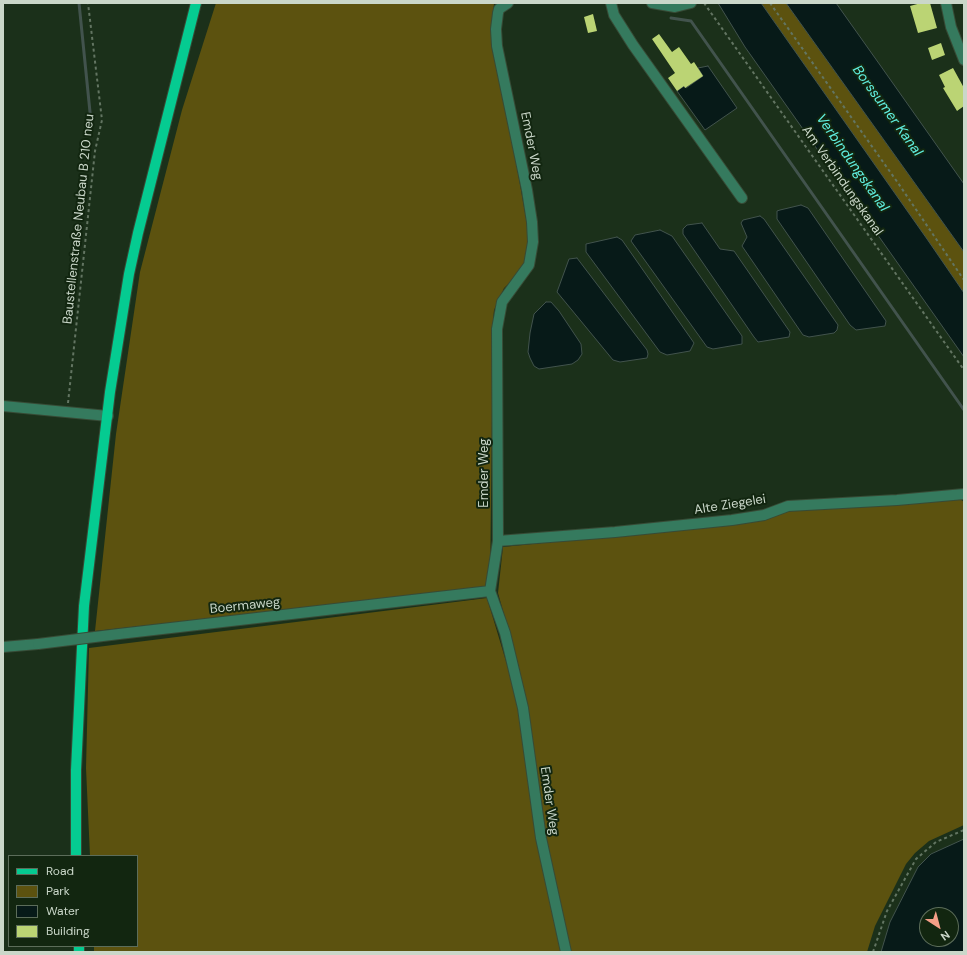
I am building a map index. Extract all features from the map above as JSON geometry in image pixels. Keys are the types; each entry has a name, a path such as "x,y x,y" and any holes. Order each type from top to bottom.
{"main road":[{"path":"76,855 76,770 84,606 108,416 129,274 196,3"}],"street":[{"name":"Emder Weg","path":"508,3 499,9 496,29 497,46 527,190 532,222 533,242 529,265 502,302 497,329 498,541 490,591 505,633 522,701 541,838 566,952"},
{"path":"611,3 614,15 633,45 742,198"},
{"path":"652,3 674,7 692,3"},
{"path":"946,3 951,27 964,60"},
{"path":"3,406 108,416"},
{"name":"Alte Ziegelei","path":"498,541 615,532 732,520 764,515 788,506 897,500 964,494"},
{"name":"Boermaweg","path":"3,647 490,591"}],"path":[{"name":"Baustellenstraße Neubau B 210 neu","path":"67,412 95,151 102,120 88,3"},
{"name":"Am Verbindungskanal","path":"704,3 964,370"},
{"path":"770,3 898,183 964,280"},
{"path":"873,952 887,911 916,859 936,842 964,830"}],"green space":[{"path":"216,3 494,3 492,27 530,241 526,259 518,275 504,288 494,310 490,588 95,631 116,434 140,272 182,110"},
{"path":"761,3 786,3 964,252 964,293"},
{"path":"960,499 964,502 964,825 929,841 915,853 906,864 875,926 867,952 570,952 545,837 528,707 518,664 498,593 503,547 764,520 789,510"},
{"path":"487,598 520,708 547,889 561,952 94,952 94,947 138,947 138,855 90,855 86,768 89,648"}],"water":[{"name":"Verbindungskanal","path":"718,3 761,3 927,239 964,293 964,357 745,47"},
{"name":"Borssumer Kanal","path":"786,3 836,3 964,184 964,252"},
{"path":"708,66 737,108 705,130 677,91 684,86 686,88 703,76 698,68"},
{"path":"801,205 808,208 886,321 885,326 856,330 850,325 777,219 777,211"},
{"path":"760,216 764,219 838,325 837,330 834,333 809,337 803,335 742,246 747,237 741,223 743,220"},
{"path":"702,223 720,249 734,251 790,332 789,337 758,342 754,337 683,234 683,229 687,225"},
{"path":"660,230 672,236 742,336 742,344 713,349 707,347 631,241 635,235"},
{"path":"617,237 622,240 694,343 690,351 667,355 660,352 586,252 586,244"},
{"path":"577,258 647,350 647,358 620,362 613,360 557,292 569,259"},
{"path":"546,302 551,302 559,311 581,344 582,354 578,360 572,364 539,369 534,366 528,352 534,314"},
{"path":"964,839 964,952 881,952 890,922 918,867 931,854"}],"building":[{"path":"921,3 930,3 937,28 918,33 910,6"},
{"path":"593,14 597,31 588,33 584,17"},
{"path":"659,34 672,52 679,47 691,64 694,62 703,76 685,88 684,86 677,91 668,78 675,73 652,39"},
{"path":"941,43 945,55 932,60 928,48"},
{"path":"953,68 964,88 964,106 957,111 943,88 945,87 939,75"}],"waterway":[{"path":"79,3 91,122"},
{"path":"671,18 691,21 964,410"}]}
